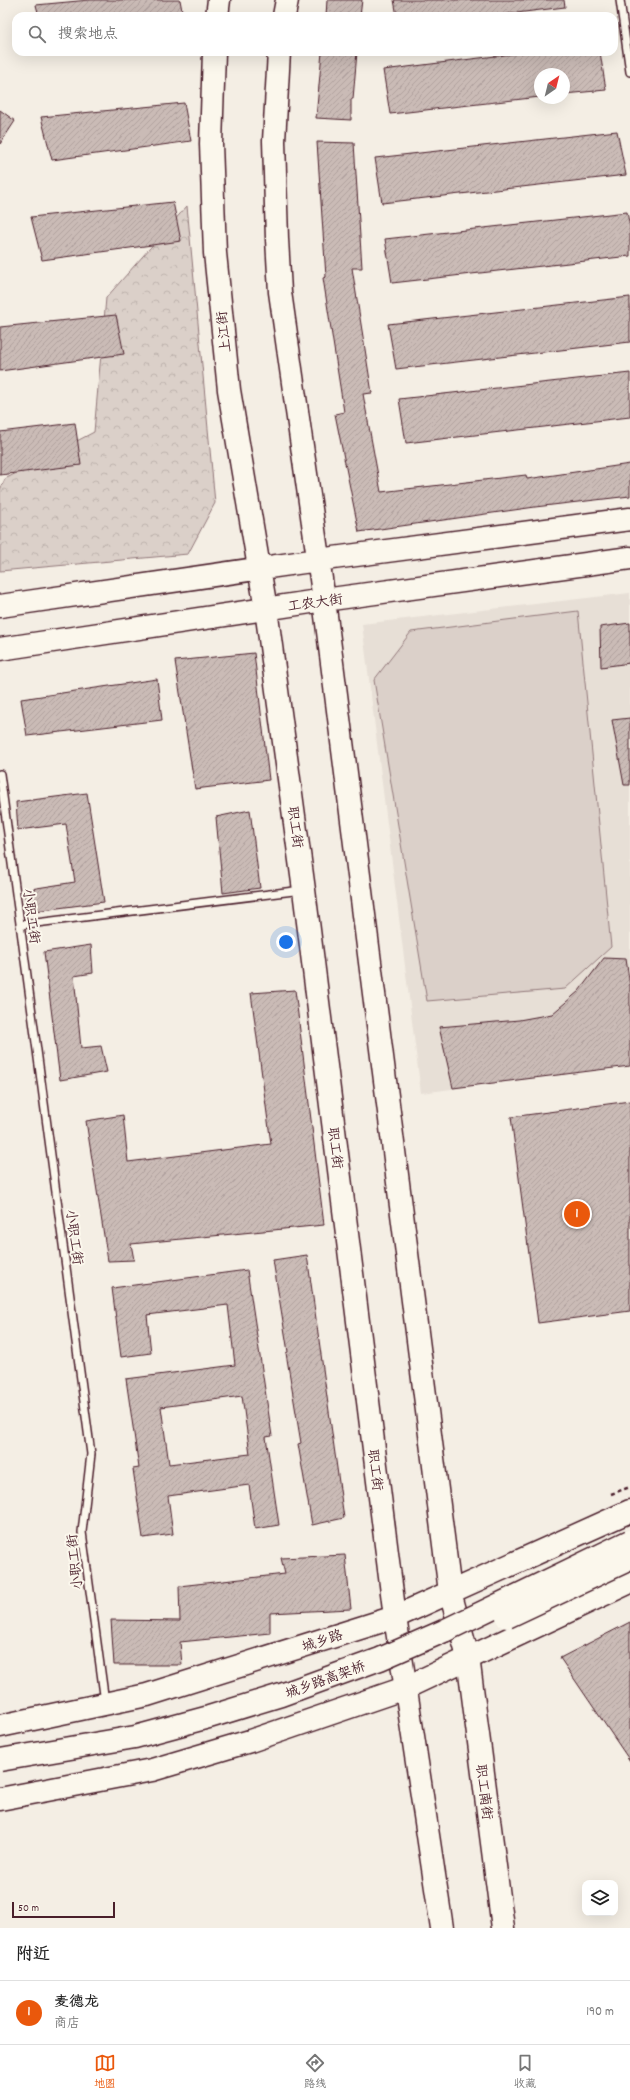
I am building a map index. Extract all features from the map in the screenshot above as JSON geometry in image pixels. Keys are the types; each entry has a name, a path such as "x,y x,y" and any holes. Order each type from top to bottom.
{"main road":[{"path":"218,12 219,0"},
{"path":"285,12 287,0"},
{"name":"上江街","path":"214,56 211,144 215,252 229,390 266,609"},
{"path":"279,56 274,141 280,284 324,600 450,1592 468,1657"},
{"path":"0,606 259,568 630,519"},
{"name":"工农大街","path":"0,649 324,600 630,558"},
{"name":"职工街","path":"266,609 304,890 394,1617 405,1688"},
{"name":"城乡路","path":"0,1726 147,1695 394,1617 630,1511"},
{"name":"城乡路高架桥","path":"0,1760 135,1737 209,1717 281,1695 380,1659 444,1631 630,1540"},
{"name":"城乡路高架桥","path":"0,1773 82,1761 148,1747 213,1730 285,1708 394,1668 630,1560"},
{"path":"0,1799 152,1770 250,1741 405,1688 630,1582"},
{"name":"职工南街","path":"468,1657 503,1928"},
{"path":"405,1688 442,1928"}],"lane":[{"path":"620,0 630,72"},
{"name":"小职工街","path":"0,774 91,1454 82,1532 105,1704"},
{"path":"20,925 304,890"}],"path":[{"path":"611,1494 630,1487"}],"shaded area":[{"path":"630,593 630,1066 421,1093 362,624"}],"green space":[{"path":"187,206 215,503 188,554 0,571 0,490 5,479 94,432 106,298"},
{"path":"578,611 611,947 565,989 427,1001 374,680 411,632"}],"building":[{"path":"89,0 180,0 182,12 38,12 36,5"},
{"path":"327,0 362,0 360,12 326,12"},
{"path":"394,0 564,0 565,7 524,12 396,12"},
{"path":"322,56 357,56 353,99 351,99 351,120 316,118"},
{"path":"496,56 601,56 606,90 570,93 570,68 534,68 534,98 390,114 383,70"},
{"path":"184,103 191,141 52,160 41,117"},
{"path":"0,110 15,121 0,144"},
{"path":"617,131 626,175 382,203 375,158"},
{"path":"317,142 354,143 362,268 352,268 372,393 363,394 381,492 526,475 527,479 630,464 630,496 535,507 359,532 335,414 344,412 323,278 326,277"},
{"path":"173,202 181,241 42,260 31,217"},
{"path":"627,212 630,227 630,256 392,283 385,239"},
{"path":"630,297 630,342 396,369 388,324"},
{"path":"116,315 124,354 0,371 0,327"},
{"path":"630,373 630,417 406,443 399,399"},
{"path":"75,423 81,465 0,475 0,432"},
{"path":"630,623 630,663 601,667 600,627"},
{"path":"254,653 269,780 195,789 175,661"},
{"path":"157,679 162,720 27,736 21,699"},
{"path":"630,718 630,785 624,785 612,720"},
{"path":"87,793 104,902 27,912 24,890 75,882 66,824 18,830 16,802"},
{"path":"250,810 260,888 223,893 216,817"},
{"path":"91,945 93,973 74,976 81,1048 101,1046 107,1072 60,1080 44,952"},
{"path":"604,958 626,959 630,986 630,1066 453,1088 439,1027 519,1020 552,1014 579,991"},
{"path":"295,990 324,1225 131,1244 134,1260 108,1261 86,1121 123,1115 128,1162 271,1144 251,993"},
{"path":"630,1101 630,1311 538,1323 511,1117"},
{"path":"307,1255 344,1518 312,1525 298,1444 301,1443 286,1353 288,1352 273,1260"},
{"path":"247,1270 272,1436 266,1437 279,1525 255,1529 249,1485 168,1496 173,1534 143,1538 133,1469 139,1468 126,1379 235,1365 228,1305 147,1315 151,1353 121,1357 112,1288","holes":["242,1396 250,1454 169,1464 161,1407"]},
{"path":"345,1555 351,1609 270,1613 270,1633 180,1642 182,1665 114,1665 111,1620 180,1621 179,1586 285,1574 281,1558"},
{"path":"630,1622 630,1761 560,1658"}],"place":[{"name":"麦德龙","path":"577,1214"}]}
